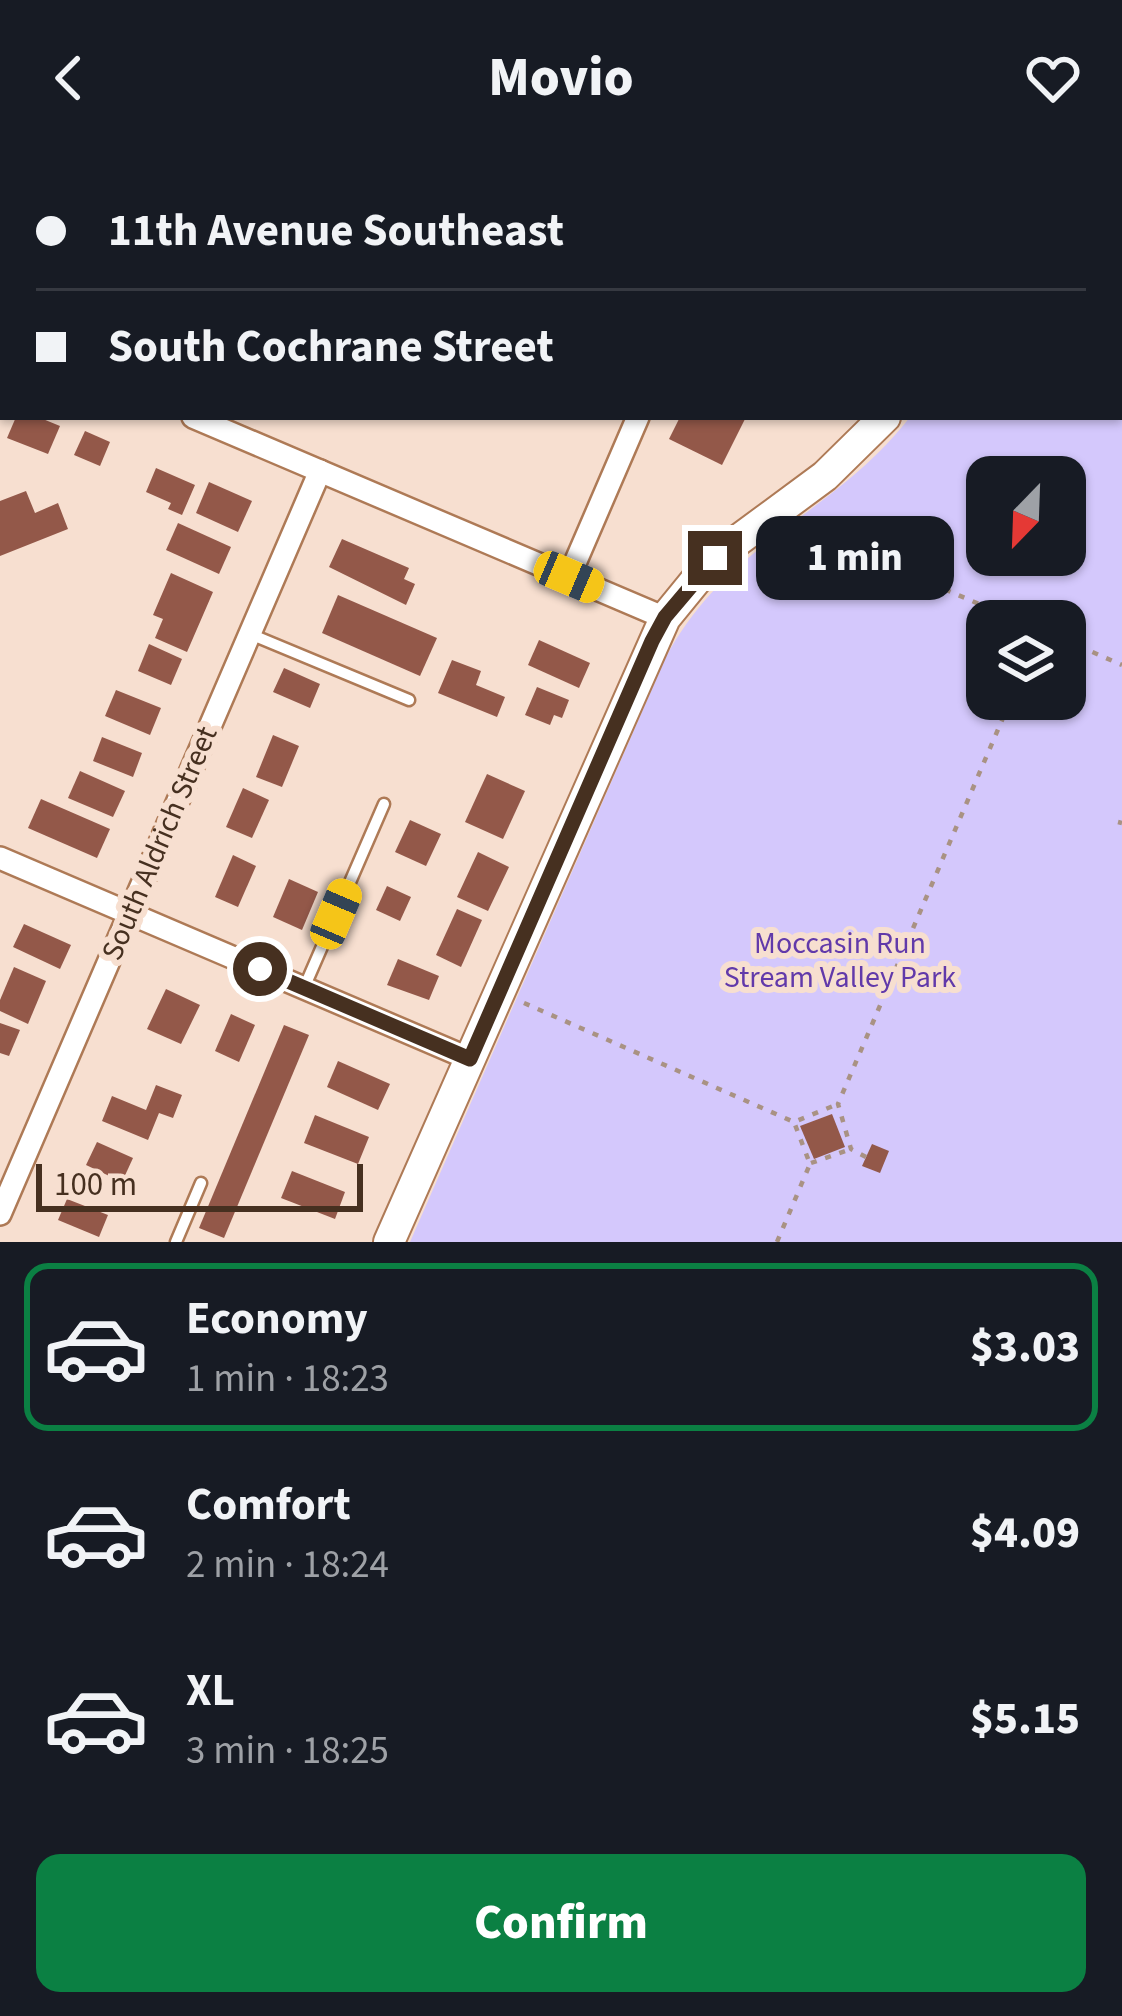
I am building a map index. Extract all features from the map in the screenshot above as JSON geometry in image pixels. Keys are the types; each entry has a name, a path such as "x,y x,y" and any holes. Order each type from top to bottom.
{"street":[{"path":"200,420 665,617"},
{"path":"569,577 637,420"},
{"path":"389,1242 665,617 715,558 825,476 882,420"},
{"name":"South Aldrich Street","path":"0,1214 320,471"},
{"path":"0,858 470,1059"}],"lane":[{"path":"250,634 409,700"},
{"path":"304,988 384,804"},
{"path":"176,1242 201,1183"}],"path":[{"path":"766,518 795,538 836,543 970,600"},
{"path":"1086,649 1122,664"},
{"path":"851,1149 838,1104 1001,720"},
{"path":"499,992 794,1122 810,1164 777,1242"},
{"path":"794,1122 838,1104"},
{"path":"810,1164 851,1149 866,1156"}],"green space":[{"name":"Moccasin Run Stream Valley Park","path":"907,420 1122,420 1122,1242 410,1242 666,657 719,585 848,480"}],"building":[{"path":"15,420 45,420 60,426 48,454 7,438"},
{"path":"678,420 744,420 722,465 669,439"},
{"path":"85,431 110,442 100,466 74,455"},
{"path":"156,468 195,485 182,515 168,509 171,503 146,492"},
{"path":"209,482 252,501 238,532 196,513"},
{"path":"26,491 35,513 58,503 68,529 0,556 0,501"},
{"path":"178,523 231,547 219,574 166,550"},
{"path":"342,539 409,568 404,579 415,584 406,605 329,567"},
{"path":"171,573 213,592 187,652 155,638 163,619 153,615"},
{"path":"338,595 437,638 420,676 322,633"},
{"path":"539,640 590,663 579,688 528,665"},
{"path":"149,644 182,659 171,685 138,671"},
{"path":"452,660 481,671 476,685 505,697 497,717 438,693"},
{"path":"284,668 320,684 310,708 273,692"},
{"path":"537,687 569,700 562,718 554,715 550,725 525,715"},
{"path":"116,690 161,708 150,735 105,716"},
{"path":"273,735 299,746 282,787 256,777"},
{"path":"102,737 142,753 133,777 93,761"},
{"path":"80,771 125,791 113,817 68,798"},
{"path":"487,774 525,791 503,839 465,822"},
{"path":"243,788 269,800 252,838 226,827"},
{"path":"41,799 110,829 97,858 28,828"},
{"path":"410,820 441,834 426,866 395,852"},
{"path":"478,852 509,867 488,911 457,897"},
{"path":"233,855 256,866 238,907 215,897"},
{"path":"289,879 318,892 302,930 273,917"},
{"path":"387,886 411,897 400,921 376,910"},
{"path":"457,909 482,920 461,967 436,955"},
{"path":"24,924 71,945 60,969 13,947"},
{"path":"398,959 439,976 429,1000 387,985"},
{"path":"14,967 46,981 28,1024 0,1011"},
{"path":"166,989 200,1005 181,1044 147,1029"},
{"path":"231,1014 255,1025 239,1062 215,1051"},
{"path":"0,1023 20,1030 9,1056 0,1053"},
{"path":"284,1025 309,1035 224,1238 199,1228"},
{"path":"338,1061 390,1084 378,1110 327,1087"},
{"path":"156,1085 182,1095 173,1118 159,1113 148,1140 102,1121 112,1096 146,1110"},
{"path":"832,1114 845,1147 814,1159 800,1126"},
{"path":"315,1115 369,1137 358,1164 304,1143"},
{"path":"97,1142 133,1158 122,1182 86,1165"},
{"path":"872,1144 889,1151 880,1173 862,1166"},
{"path":"292,1171 345,1192 335,1219 281,1198"},
{"path":"67,1199 108,1215 99,1237 58,1220"}],"route":[{"path":"260,969 470,1059 652,641 665,617 715,558"}]}
